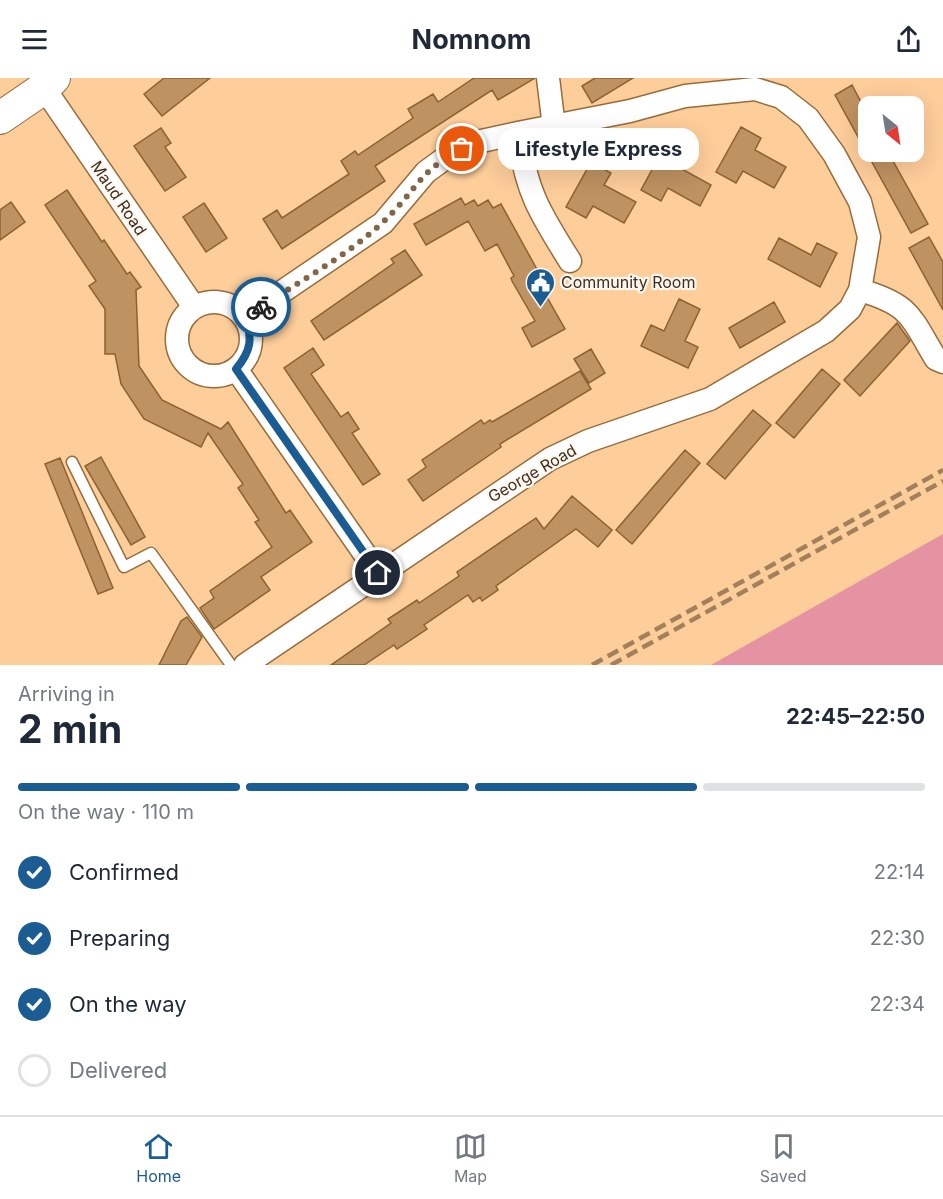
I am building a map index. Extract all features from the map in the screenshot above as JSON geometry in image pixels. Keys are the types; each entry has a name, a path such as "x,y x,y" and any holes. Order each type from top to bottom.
{"main road":[{"path":"0,118 49,83"}],"street":[{"path":"548,78 554,126"},
{"name":"Maud Road","path":"49,83 194,307"},
{"name":"George Road","path":"245,317 383,223 426,172 448,156 477,142 630,111 685,96 756,83 781,97 808,118 834,154 860,202 869,237 860,290 841,319 802,346 710,399 588,441 550,459 245,665"},
{"path":"518,133 523,169 534,203 570,261"},
{"path":"860,290 891,300 906,310 936,359 943,362"},
{"path":"207,302 222,302 235,307 245,317 252,335 248,354 236,369 220,376 203,374 189,366 180,352 177,335 183,319 194,307 207,302"},
{"path":"236,369 378,573"}],"lane":[{"path":"72,462 123,567 151,553 231,665"}],"shaded area":[{"path":"943,534 943,665 711,665"}],"building":[{"path":"164,78 210,78 162,116 144,94"},
{"path":"474,78 535,78 498,100 492,90 375,166 385,181 282,249 263,219 277,210 282,218 349,174 341,161 355,151 358,155 413,118 408,109 433,94 438,102"},
{"path":"595,78 633,78 592,103 582,86"},
{"path":"852,85 858,96 858,137 835,95"},
{"path":"741,127 761,138 755,150 786,167 774,188 743,171 736,183 716,172"},
{"path":"161,128 171,143 165,147 186,177 165,191 134,146"},
{"path":"666,144 687,155 680,168 711,185 700,206 668,188 661,201 641,190"},
{"path":"591,162 611,173 604,185 636,202 624,223 593,206 586,218 566,207"},
{"path":"872,162 894,162 928,224 911,233"},
{"path":"67,190 102,242 104,240 127,274 130,272 141,287 136,290 139,366 162,400 221,429 228,422 286,513 290,510 312,542 261,577 270,590 214,629 200,608 214,598 210,591 272,547 255,522 259,520 238,488 243,484 208,433 201,447 144,419 121,384 115,354 105,354 105,309 89,286 96,281 45,205"},
{"path":"461,198 465,205 474,200 478,206 488,200 493,208 501,204 539,273 535,276 565,329 532,347 522,328 535,321 512,281 511,278 514,276 497,244 485,251 468,221 426,245 414,224"},
{"path":"11,202 25,222 0,240 0,210"},
{"path":"204,203 227,238 206,252 183,217"},
{"path":"929,237 943,262 943,310 909,248"},
{"path":"779,238 811,255 817,243 837,253 820,287 768,259"},
{"path":"405,250 422,275 324,340 311,321 394,263 391,259"},
{"path":"679,299 700,309 685,341 698,347 688,368 641,346 651,325 664,331"},
{"path":"774,302 785,322 740,348 729,328"},
{"path":"897,323 910,341 860,396 844,380"},
{"path":"313,348 324,365 311,374 341,417 348,412 359,429 352,433 380,474 363,485 284,368"},
{"path":"591,349 605,373 589,383 574,359"},
{"path":"822,369 840,384 794,438 776,423"},
{"path":"580,371 591,389 500,444 501,447 423,501 408,480 426,467 422,460 481,420 484,424 490,420 492,422"},
{"path":"753,410 771,425 725,479 707,464"},
{"path":"685,450 700,463 632,544 616,530"},
{"path":"101,457 145,537 131,545 85,466"},
{"path":"60,458 113,588 98,594 45,464"},
{"path":"572,496 612,530 598,547 576,529 496,586 498,590 482,601 480,597 473,602 468,595 424,625 427,629 397,649 394,645 364,665 331,665 391,623 388,619 417,600 419,603 459,576 457,572 536,518 544,529"},
{"path":"187,617 202,637 186,665 159,665 181,621"}],"railway":[{"path":"592,665 943,470"},
{"path":"611,665 943,481"}],"way so far":[{"path":"261,307 383,223 426,172 462,149"}],"place":[{"name":"Lifestyle Express","path":"462,149"},
{"name":"Community Room","path":"540,308"}],"route":[{"path":"261,307 245,317 252,335 248,354 236,369 378,573"}]}
